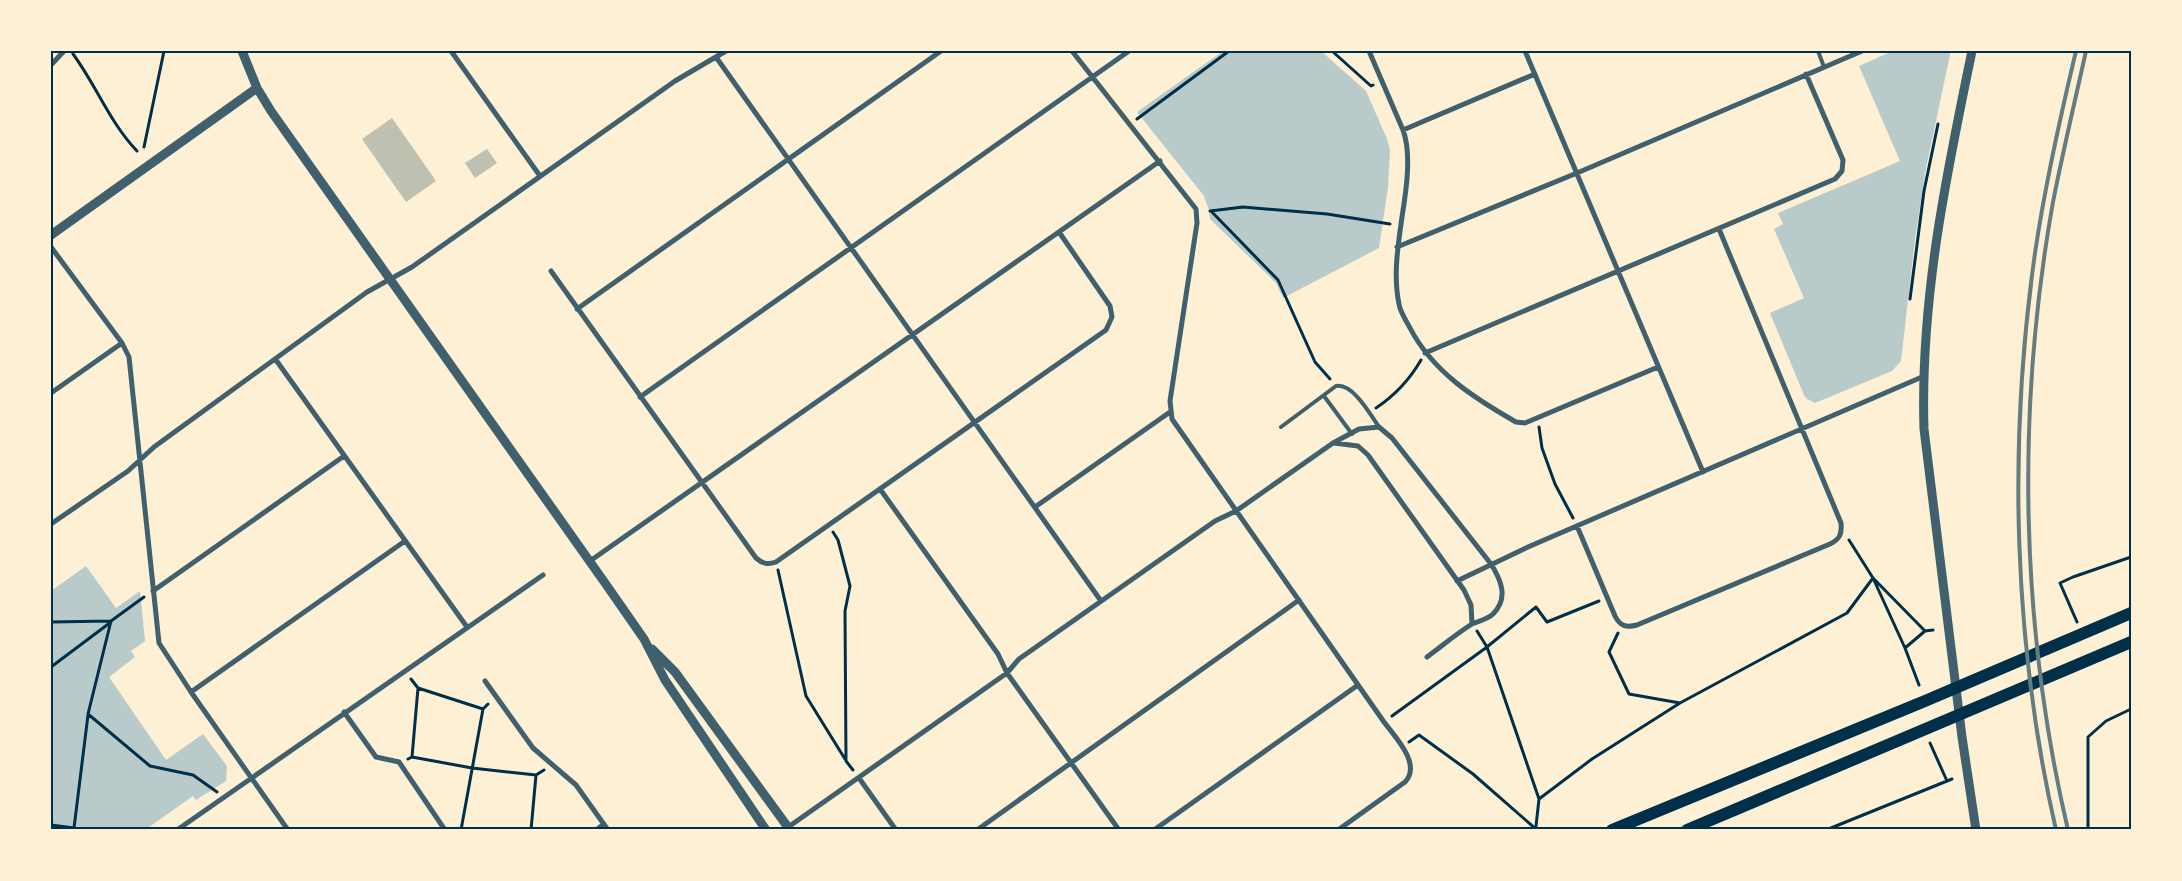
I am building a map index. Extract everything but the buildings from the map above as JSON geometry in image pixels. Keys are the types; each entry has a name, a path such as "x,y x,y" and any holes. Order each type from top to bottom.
{"main road":[{"path":"1612,830 1925,701 2131,613"},
{"path":"1687,830 2131,642"}],"street":[{"path":"51,65 64,51"},
{"path":"242,51 257,88 271,111 590,561 644,640 665,680 766,830"},
{"path":"451,51 540,176"},
{"path":"51,524 128,471 140,459 366,292 412,267 675,81 726,51"},
{"path":"577,309 941,51"},
{"path":"1072,51 1194,204 1198,216 1170,401 1170,412 1175,426 1384,722 1411,764 1408,779 1338,830"},
{"path":"640,397 1129,51"},
{"path":"1369,51 1404,130 1407,144 1405,192 1396,262 1399,306 1425,353 1460,387 1512,420 1525,423 1658,366"},
{"path":"1525,51 1703,472"},
{"path":"1397,247 1577,173 1862,51"},
{"path":"1972,51 1941,206 1926,324 1922,377 1924,429 1962,737 1976,830"},
{"path":"716,57 1101,601"},
{"path":"1404,130 1535,74"},
{"path":"1425,353 1830,182 1842,171 1841,155 1806,74"},
{"path":"51,235 257,88"},
{"path":"590,561 1160,161"},
{"path":"1577,526 1615,616 1622,625 1627,627 1637,625 1830,544 1836,541 1842,532 1841,524 1719,229"},
{"path":"551,271 702,484 756,558 764,564 776,562 1106,330 1111,322 1110,306 1059,232"},
{"path":"51,247 122,343 130,364 159,643 288,830"},
{"path":"51,393 122,343"},
{"path":"276,360 466,627"},
{"path":"1457,580 1528,547 1922,377"},
{"path":"1035,507 1170,412"},
{"path":"644,640 675,672 787,829 1007,673 1019,659 1215,521 1236,511 1333,442 1359,429 1379,427 1392,438 1491,564 1501,580 1503,592 1501,603 1493,615 1472,624 1427,657"},
{"path":"1333,442 1358,446 1368,455 1457,580 1472,605 1472,624"},
{"path":"153,591 344,456"},
{"path":"880,489 998,654 1007,673 1119,830"},
{"path":"191,692 405,541"},
{"path":"177,830 543,575"},
{"path":"977,830 1298,600"},
{"path":"485,681 533,748 576,785 608,830"},
{"path":"1154,830 1358,685"},
{"path":"344,712 376,757 399,762 445,830"},
{"path":"859,778 896,830"},
{"path":"596,830 604,824"}],"lane":[{"path":"1818,51 1824,66"},
{"path":"1281,427 1336,386 1347,386 1379,427"},
{"path":"1324,396 1352,434"}],"path":[{"path":"71,51 88,75 126,140 137,151"},
{"path":"144,147 164,51"},
{"path":"1130,124 1229,51"},
{"path":"1332,51 1371,86 1382,82"},
{"path":"1910,299 1924,191 1938,124"},
{"path":"1336,386 1316,362 1278,280 1211,211 1243,208 1327,214 1401,226"},
{"path":"1369,412 1388,399 1415,369 1425,353"},
{"path":"1537,419 1542,448 1548,466 1555,484 1577,526"},
{"path":"829,525 838,540 850,586 845,611 846,761"},
{"path":"1842,532 1852,542 1873,578 1906,648 1919,685"},
{"path":"2077,623 2060,583 2073,576 2131,557"},
{"path":"776,562 806,696 846,761 859,778"},
{"path":"1873,578 1925,631"},
{"path":"1539,798 1592,759 1680,703 1848,612 1873,578"},
{"path":"51,667 153,591"},
{"path":"1384,722 1487,647 1536,607 1547,622 1607,598"},
{"path":"51,622 111,622"},
{"path":"51,825 75,829 81,757 88,714 111,622"},
{"path":"1472,624 1487,647 1539,798 1536,828"},
{"path":"1622,625 1609,652 1629,694 1680,703"},
{"path":"1906,648 1925,631 1933,630"},
{"path":"403,671 418,688 483,709"},
{"path":"412,757 418,688"},
{"path":"461,830 483,709 495,696"},
{"path":"2088,830 2088,737 2106,721 2131,709"},
{"path":"88,714 150,766 192,775 224,797"},
{"path":"1401,747 1419,734 1473,774 1536,828"},
{"path":"1930,743 1947,781"},
{"path":"399,762 412,757 472,768 536,775 552,764"},
{"path":"531,830 536,775"},
{"path":"1826,830 1952,779"}],"shaded area":[{"path":"1223,51 1321,51 1366,91 1390,150 1388,187 1379,248 1283,298 1276,283 1210,219 1204,196 1137,112"},
{"path":"1893,51 1949,51 1950,55 1926,168 1915,239 1901,361 1892,371 1815,403 1804,395 1770,313 1804,298 1774,229 1783,224 1778,213 1900,161 1859,66"},
{"path":"86,566 116,608 140,591 145,641 131,651 135,657 109,677 166,760 203,734 227,766 226,781 196,800 193,796 145,830 51,830 51,591"}],"railway":[{"path":"2056,830 2042,759 2023,615 2018,469 2026,325 2035,253 2053,152 2076,51"},
{"path":"2068,830 2052,753 2040,674 2032,596 2029,438 2033,359 2041,280 2053,202 2086,51"}]}
